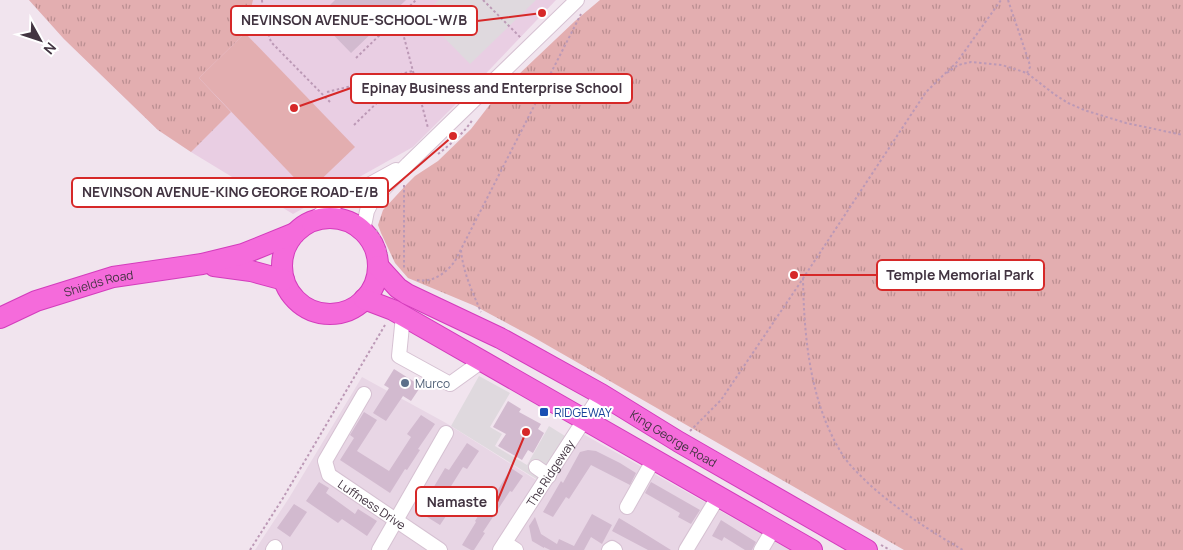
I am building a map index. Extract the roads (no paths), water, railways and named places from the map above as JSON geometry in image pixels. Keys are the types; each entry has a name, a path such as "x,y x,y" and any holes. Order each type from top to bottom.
{"highway":[{"path":"322,218 337,218 369,229 373,247 384,263 364,299 351,309 335,314 318,312 303,306 291,294 284,280 283,255 288,243 302,228 322,218"},
{"name":"Shields Road","path":"0,318 36,300 113,277 202,264 243,254 302,228"},
{"name":"King George Road","path":"384,263 398,288 407,294 500,338 602,394 679,442 867,550"},
{"name":"Shields Road","path":"202,264 251,271 284,280"},
{"path":"364,299 398,313 812,550"}],"street":[{"path":"369,229 367,211 372,201 530,47 579,6"},
{"path":"302,228 332,205 408,164"},
{"path":"398,313 399,356 450,384 482,361"},
{"name":"Luffness Drive","path":"364,394 325,461 329,475 440,550"},
{"name":"The Ridgeway","path":"507,548 549,476 602,394"},
{"path":"379,550 446,433"},
{"path":"627,507 654,460"},
{"path":"536,468 549,476"},
{"path":"686,550 718,496"},
{"path":"761,550 774,528"},
{"path":"609,550 612,548 615,550"}],"place":[{"name":"NEVINSON AVENUE-SCHOOL-W/B","path":"542,13"},
{"name":"Epinay Business and Enterprise School","path":"294,108"},
{"name":"NEVINSON AVENUE-KING GEORGE ROAD-E/B","path":"453,136"},
{"name":"Temple Memorial Park","path":"794,275"},
{"name":"Murco","path":"405,383"},
{"name":"RIDGEWAY","path":"544,412"},
{"name":"Namaste","path":"526,432"}]}
